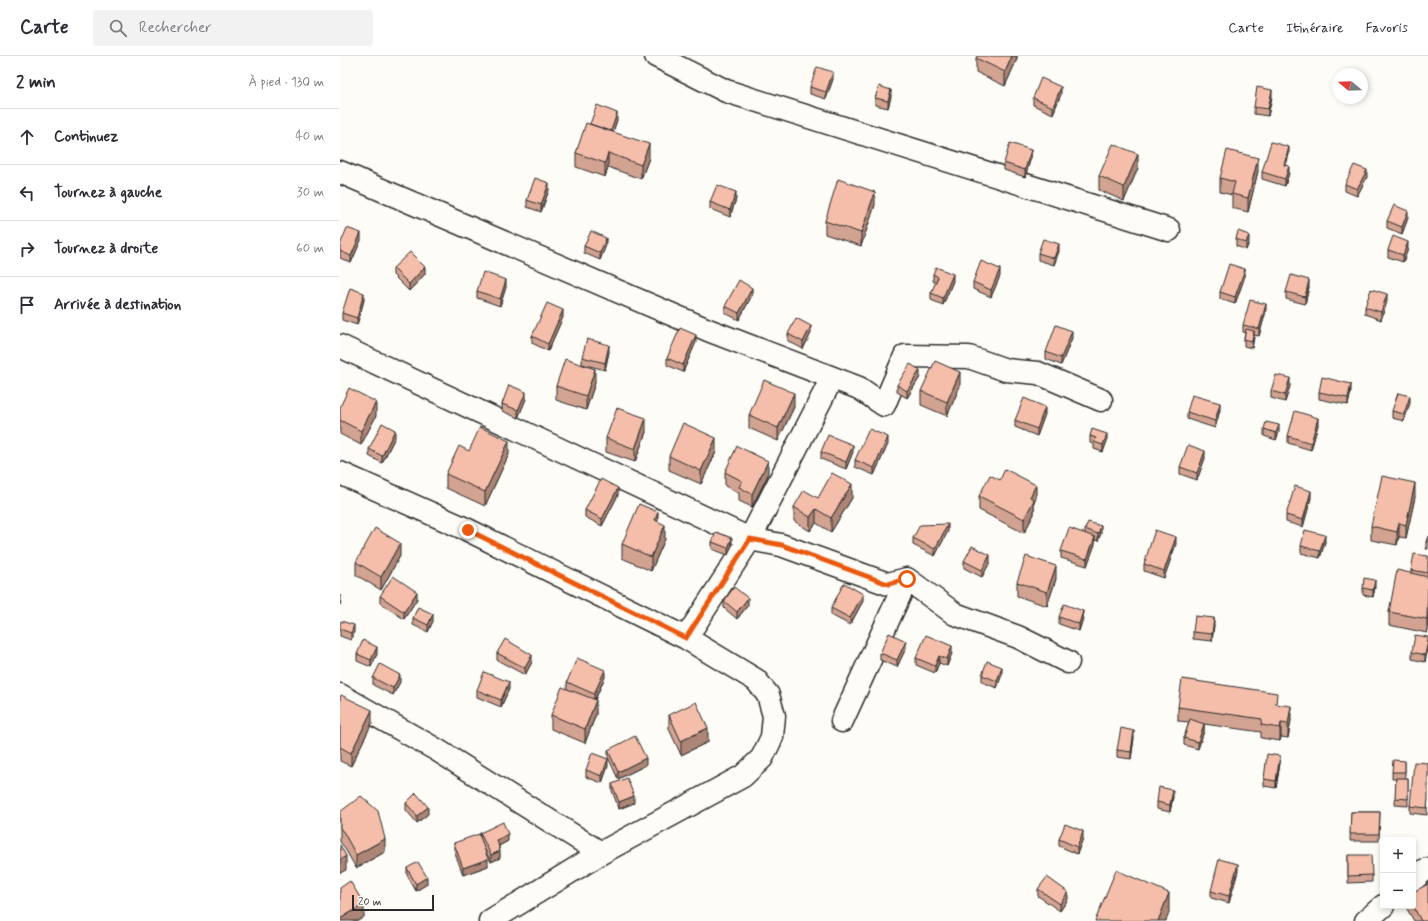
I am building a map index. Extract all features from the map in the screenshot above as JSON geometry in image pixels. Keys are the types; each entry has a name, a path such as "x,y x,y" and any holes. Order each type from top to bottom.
{"street":[{"path":"656,56 733,94 1169,230"},
{"path":"340,172 708,330 859,388 884,405 905,356 969,357 1006,370 1038,374 1101,400"},
{"path":"340,346 750,539 782,545 888,584 907,579"},
{"path":"686,638 750,539 832,378"},
{"path":"340,473 468,530 686,638 756,680 768,696 774,716 772,737 762,758 743,776 601,853 490,921"},
{"path":"907,579 955,614 1018,637 1068,662"},
{"path":"842,721 907,579"},
{"path":"340,695 437,750 601,853"},
{"path":"1416,877 1428,869"},
{"path":"1366,921 1380,909"}],"building":[{"path":"977,56 1012,56 1005,72 976,58"},
{"path":"817,67 833,72 826,92 810,87"},
{"path":"1041,78 1061,87 1053,107 1033,98"},
{"path":"879,86 891,90 888,101 875,98"},
{"path":"1257,87 1272,90 1268,109 1254,107"},
{"path":"597,105 617,113 611,131 590,124"},
{"path":"586,123 649,144 641,165 608,153 605,163 576,153"},
{"path":"1271,142 1289,147 1284,165 1289,166 1285,179 1262,172"},
{"path":"1010,143 1031,150 1025,170 1004,163"},
{"path":"1113,144 1138,154 1124,187 1099,176"},
{"path":"1227,150 1258,158 1248,198 1232,194 1235,182 1220,178"},
{"path":"1354,165 1367,170 1357,189 1345,184"},
{"path":"535,178 549,183 541,205 527,200"},
{"path":"838,179 875,192 861,233 825,221"},
{"path":"717,185 736,192 730,210 710,202"},
{"path":"1394,205 1408,211 1402,227 1387,221"},
{"path":"347,228 361,233 351,256 340,251 340,245"},
{"path":"591,231 606,238 600,253 584,246"},
{"path":"1238,231 1249,235 1246,243 1236,239"},
{"path":"1393,236 1408,242 1403,255 1388,250"},
{"path":"1043,239 1059,244 1054,258 1038,253"},
{"path":"410,252 425,267 409,284 393,268"},
{"path":"981,261 1000,269 991,290 973,282"},
{"path":"1229,264 1245,269 1235,297 1220,292"},
{"path":"936,267 953,274 943,298 931,293 938,277 933,274"},
{"path":"483,272 506,280 500,299 477,291"},
{"path":"1291,275 1309,280 1305,297 1286,292"},
{"path":"739,280 752,288 739,313 725,306"},
{"path":"350,288 364,293 357,318 342,313"},
{"path":"1371,289 1387,294 1381,312 1365,307"},
{"path":"1250,300 1266,304 1259,329 1243,325"},
{"path":"547,303 563,310 548,344 532,336"},
{"path":"796,318 811,326 803,342 788,334"},
{"path":"1056,325 1072,331 1061,358 1046,352"},
{"path":"680,328 696,335 683,365 667,358"},
{"path":"1246,329 1254,331 1252,341 1244,339"},
{"path":"587,339 609,345 605,363 582,357"},
{"path":"565,359 595,369 586,396 556,386"},
{"path":"935,361 960,372 947,402 921,391"},
{"path":"910,364 920,370 907,391 897,385"},
{"path":"1276,375 1290,378 1285,395 1271,391"},
{"path":"1322,377 1351,384 1348,398 1319,392"},
{"path":"764,380 794,393 778,428 749,415"},
{"path":"509,385 526,392 518,410 502,404"},
{"path":"349,388 376,402 361,431 340,420 340,407"},
{"path":"1398,393 1410,396 1404,414 1392,411"},
{"path":"1192,395 1220,403 1215,421 1187,412"},
{"path":"1024,398 1045,407 1037,429 1015,420"},
{"path":"617,408 646,418 635,449 606,438"},
{"path":"1295,411 1318,418 1311,443 1288,436"},
{"path":"1266,422 1279,425 1276,433 1264,429"},
{"path":"382,423 395,430 382,456 369,449"},
{"path":"683,423 716,438 701,471 669,456"},
{"path":"480,427 509,441 485,492 446,474 459,446 469,451"},
{"path":"869,429 888,437 874,468 855,460"},
{"path":"1092,429 1107,434 1103,445 1094,442 1096,438 1090,436"},
{"path":"828,435 853,445 846,462 821,452"},
{"path":"1188,445 1205,451 1197,473 1180,467"},
{"path":"737,446 768,461 752,494 739,487 742,481 725,472"},
{"path":"1005,469 1036,485 1030,497 1034,500 1024,519 979,496 990,475 1000,480"},
{"path":"832,473 852,484 831,518 816,509 810,517 794,507 804,490 818,498"},
{"path":"1382,476 1415,483 1406,525 1399,523 1397,532 1371,526"},
{"path":"601,479 618,488 602,519 585,510"},
{"path":"1295,486 1311,491 1303,520 1286,515"},
{"path":"639,504 658,512 655,520 665,525 651,557 622,544"},
{"path":"1088,522 1101,526 1098,534 1085,529"},
{"path":"948,524 935,549 913,538 920,525"},
{"path":"375,528 400,543 381,577 356,562"},
{"path":"1069,528 1095,537 1087,559 1061,551"},
{"path":"1155,530 1176,537 1164,571 1144,564"},
{"path":"1305,530 1325,535 1320,551 1301,546"},
{"path":"716,532 732,538 728,548 712,542"},
{"path":"972,546 990,555 982,570 964,561"},
{"path":"1414,554 1428,556 1428,573 1411,570"},
{"path":"1026,556 1056,566 1047,592 1017,582"},
{"path":"1397,570 1428,577 1427,619 1389,612"},
{"path":"393,576 417,592 404,612 380,596"},
{"path":"1364,578 1375,580 1373,590 1363,588"},
{"path":"844,583 863,594 850,618 831,608"},
{"path":"734,587 748,598 737,612 724,601"},
{"path":"1064,604 1083,611 1079,624 1059,617"},
{"path":"418,607 433,614 428,625 413,618"},
{"path":"1195,616 1214,618 1212,634 1193,632"},
{"path":"341,621 354,625 351,633 340,629"},
{"path":"889,633 906,641 897,660 880,653"},
{"path":"926,635 952,646 947,659 939,656 935,666 916,658"},
{"path":"1415,635 1428,637 1425,655 1412,652"},
{"path":"505,639 532,655 525,668 497,653"},
{"path":"363,640 377,647 371,660 357,654"},
{"path":"577,658 605,670 594,694 567,682"},
{"path":"987,661 1002,667 997,681 982,675"},
{"path":"380,664 400,675 393,688 373,678"},
{"path":"484,672 509,682 501,700 477,690"},
{"path":"1182,679 1277,693 1276,704 1291,706 1288,724 1281,723 1280,728 1261,725 1262,719 1178,707"},
{"path":"562,687 596,700 585,729 551,715"},
{"path":"341,695 372,710 351,753 340,747"},
{"path":"696,702 708,728 681,741 669,715"},
{"path":"1190,719 1204,724 1198,742 1184,738"},
{"path":"1121,728 1134,731 1131,752 1117,750"},
{"path":"635,736 646,758 618,772 608,750"},
{"path":"592,753 608,759 602,776 586,770"},
{"path":"1267,754 1280,756 1276,781 1264,779"},
{"path":"1393,760 1405,761 1405,772 1392,772"},
{"path":"1414,762 1428,763 1427,808 1410,806"},
{"path":"627,778 634,796 619,802 612,784"},
{"path":"1396,778 1408,778 1408,799 1395,798"},
{"path":"1159,787 1173,790 1170,805 1157,802"},
{"path":"416,793 428,807 417,816 406,803"},
{"path":"361,796 378,811 385,839 356,855 340,828 340,812"},
{"path":"1351,812 1380,812 1379,834 1350,834"},
{"path":"503,822 508,834 497,840 500,851 491,855 480,833"},
{"path":"1065,824 1083,831 1077,847 1059,839"},
{"path":"479,834 488,859 463,868 454,843"},
{"path":"340,845 346,856 340,860"},
{"path":"1348,855 1371,855 1372,875 1348,876"},
{"path":"1219,859 1238,864 1229,896 1211,891"},
{"path":"418,862 427,877 416,884 407,868"},
{"path":"1116,870 1169,893 1158,921 1095,921"},
{"path":"1047,877 1068,892 1060,904 1038,889"},
{"path":"350,881 364,904 340,919 340,888"},
{"path":"1428,884 1428,921 1421,921 1415,909 1416,909 1416,890"}],"route":[{"path":"468,530 686,638 750,539 782,545 888,584 907,579"}]}
